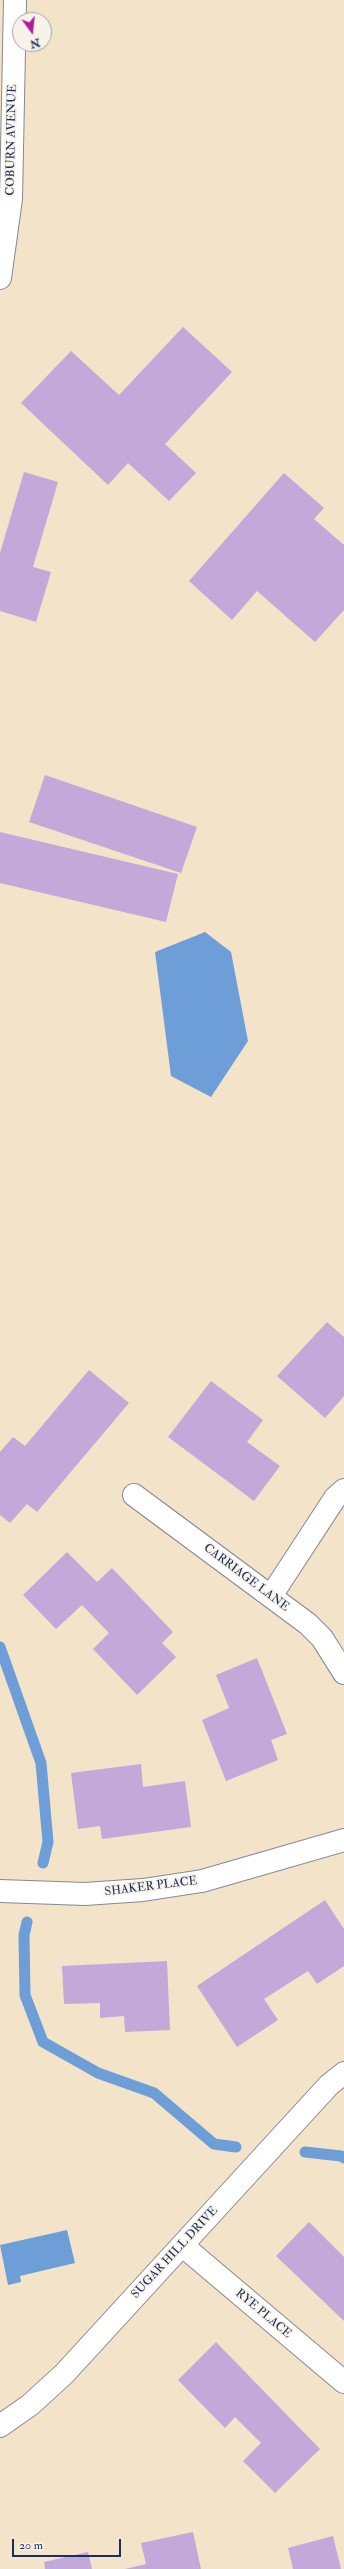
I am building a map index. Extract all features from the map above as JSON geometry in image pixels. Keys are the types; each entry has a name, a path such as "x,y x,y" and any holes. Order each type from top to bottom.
{"street":[{"name":"COBURN AVENUE","path":"0,278 11,199 15,0"},
{"path":"271,1596 335,1498 344,1490"},
{"name":"CARRIAGE LANE","path":"134,1495 308,1624 322,1638 344,1673"},
{"name":"SHAKER PLACE","path":"0,1891 85,1894 143,1890 202,1881 344,1840"},
{"name":"SUGAR HILL DRIVE","path":"0,2426 30,2405 64,2374 330,2085 344,2073"},
{"name":"RYE PLACE","path":"183,2246 344,2382"}],"water":[{"path":"205,932 231,952 248,1041 211,1097 171,1076 155,952"},
{"path":"67,2230 75,2263 20,2276 21,2282 8,2285 0,2245"}],"building":[{"path":"183,327 232,372 165,444 196,473 169,501 128,463 108,485 21,403 71,351 119,395"},
{"path":"24,472 58,482 33,567 51,572 36,622 0,611 0,553"},
{"path":"284,473 324,508 314,519 344,545 344,610 315,642 257,591 232,620 189,581"},
{"path":"45,775 197,827 181,873 29,822"},
{"path":"0,832 178,874 166,922 0,883"},
{"path":"327,1322 344,1337 344,1396 325,1418 277,1376"},
{"path":"89,1370 129,1403 37,1512 27,1504 10,1523 0,1515 0,1452 13,1437 25,1446"},
{"path":"211,1381 263,1420 247,1442 280,1466 254,1501 168,1437"},
{"path":"67,1552 97,1582 112,1568 173,1632 162,1643 176,1657 137,1695 93,1649 109,1633 82,1605 56,1629 23,1595"},
{"path":"257,1658 287,1734 271,1740 278,1760 226,1781 202,1720 229,1708 216,1675"},
{"path":"141,1764 143,1787 185,1781 191,1827 102,1839 100,1826 78,1829 71,1773"},
{"path":"325,1900 344,1929 344,1966 317,1984 308,1971 264,1999 278,2020 237,2047 197,1986"},
{"path":"167,1961 170,2030 125,2032 124,2016 100,2018 100,2003 64,2004 62,1966"},
{"path":"309,2222 344,2257 344,2321 276,2256"},
{"path":"216,2342 320,2449 275,2493 243,2461 261,2443 235,2417 225,2428 178,2380"},
{"path":"193,2532 201,2569 125,2569 146,2564 141,2543"},
{"path":"333,2536 341,2569 293,2569 288,2548"},
{"path":"88,2552 92,2569 45,2569 44,2562"}],"waterway":[{"path":"0,1647 41,1763 48,1842 43,1863"},
{"path":"27,1922 24,1935 25,1995 43,2042 98,2073 154,2093 214,2144 236,2147"},
{"path":"305,2152 341,2156 344,2158"}]}
